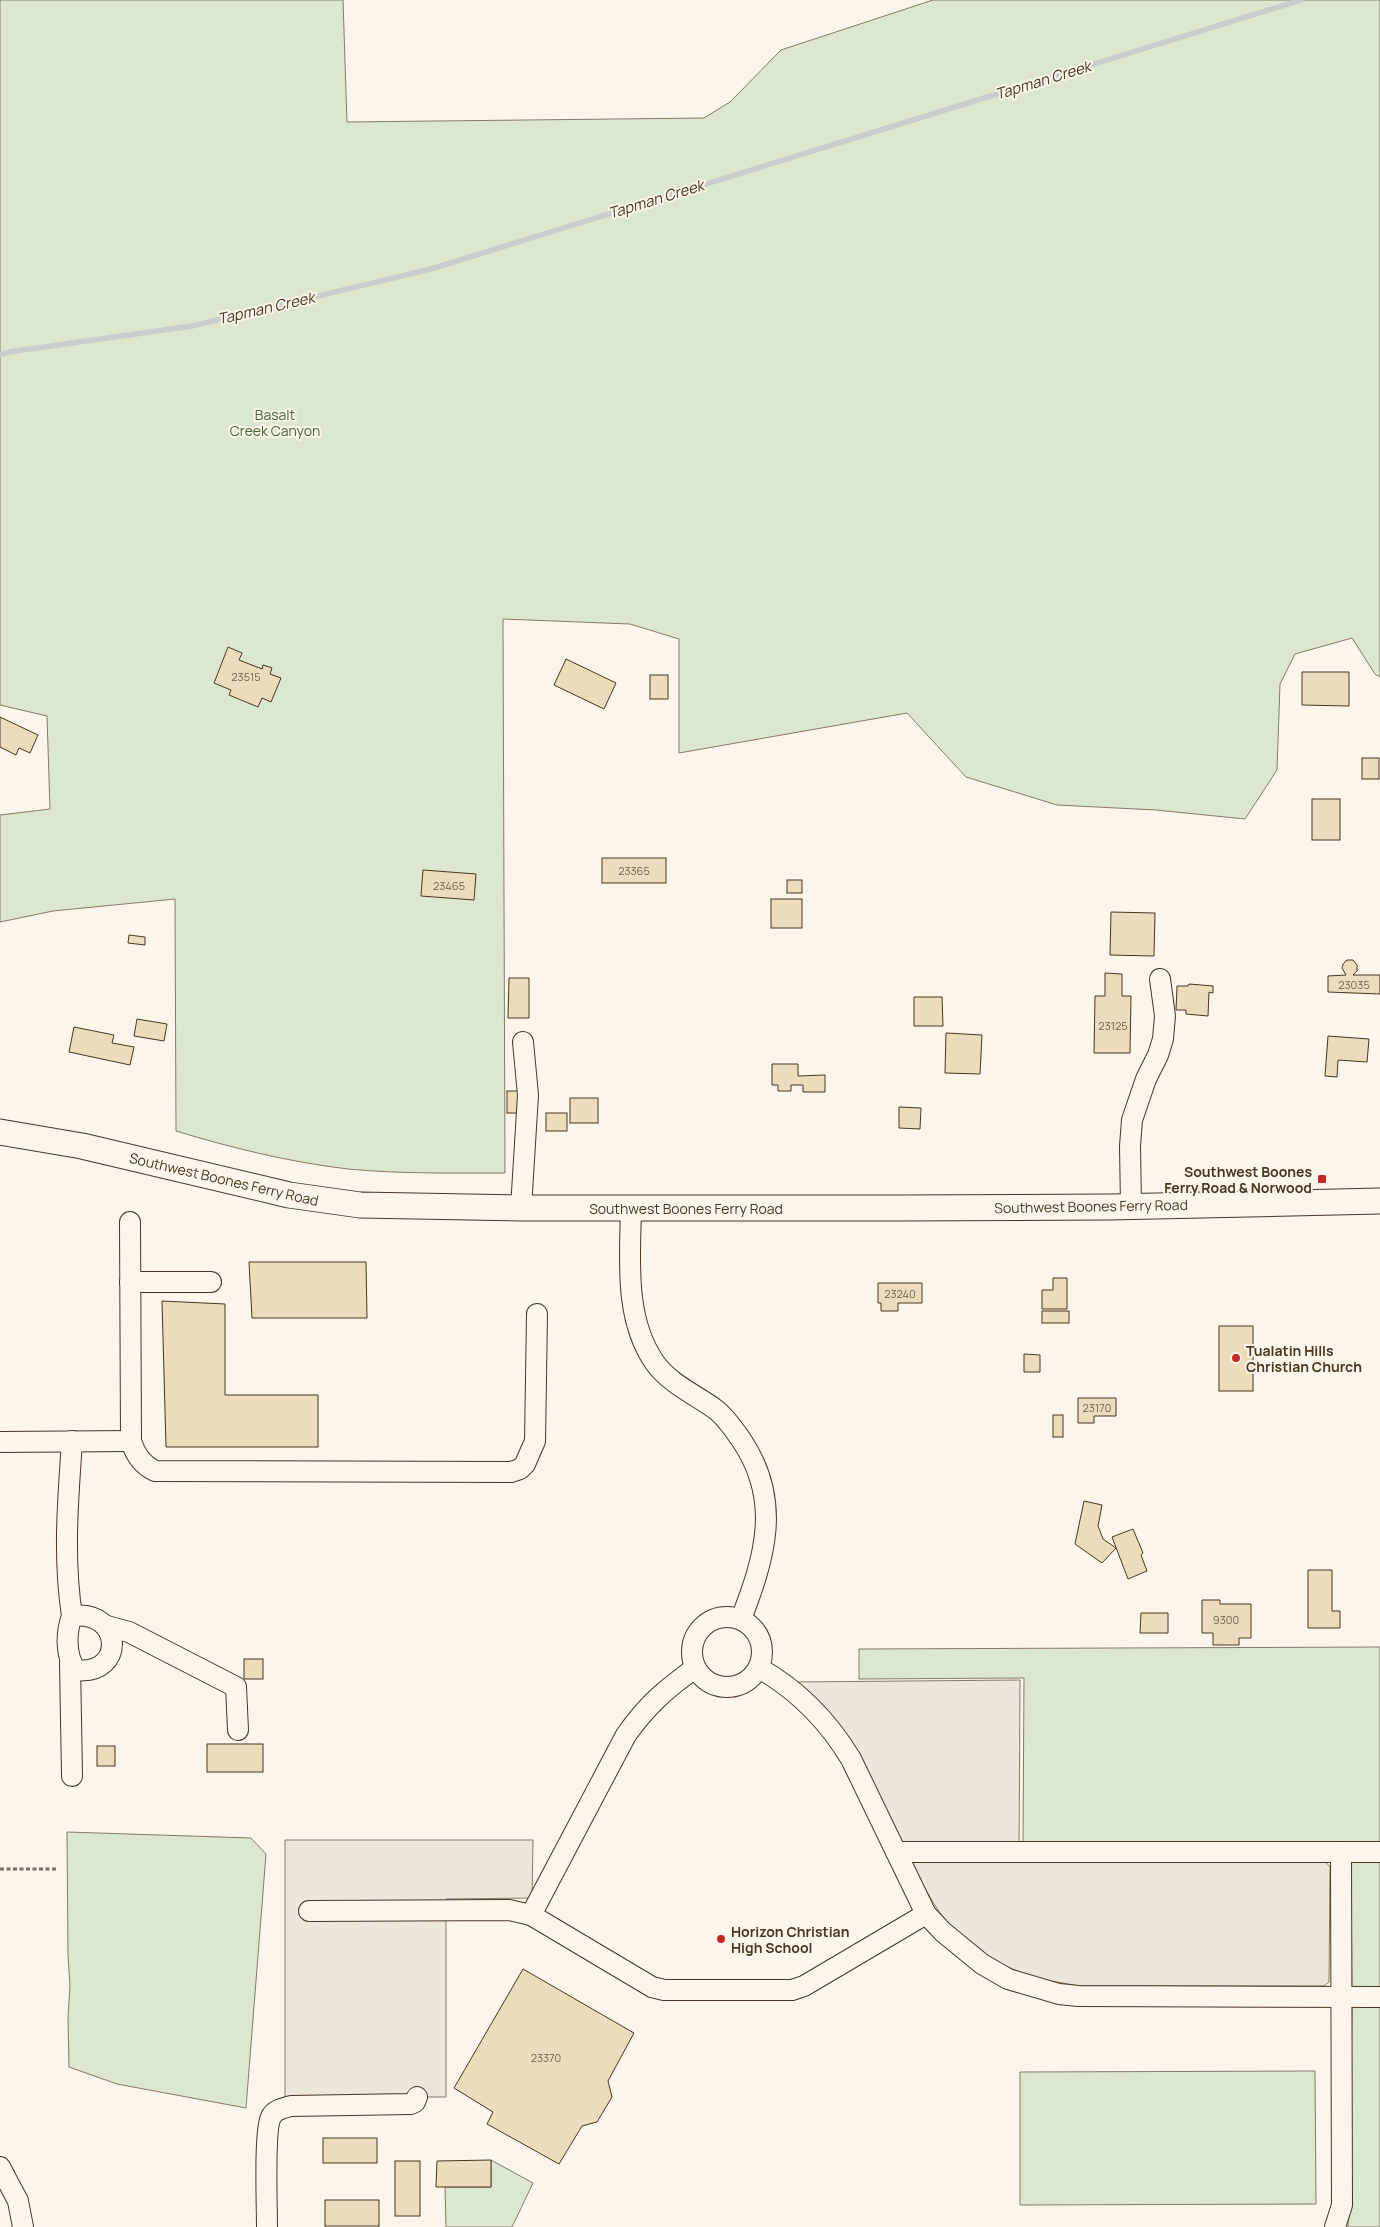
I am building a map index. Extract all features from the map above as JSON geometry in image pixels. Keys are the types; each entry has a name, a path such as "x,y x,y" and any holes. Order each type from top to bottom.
{"main road":[{"name":"Southwest Boones Ferry Road","path":"0,1132 82,1146 326,1202 426,1207 1131,1206 1380,1201"}],"street":[{"path":"1131,1206 1130,1146 1132,1120 1146,1079 1158,1055 1163,1039 1165,1016 1160,979"},
{"path":"521,1208 528,1094 522,1042"},
{"path":"631,1208 631,1298 639,1332 656,1364 673,1380 717,1410 736,1433 752,1456 764,1488 767,1522 762,1558 741,1619"},
{"path":"130,1222 131,1441 141,1460 148,1468 155,1471 511,1472 520,1469 526,1464 535,1441 537,1314"},
{"path":"130,1282 210,1282"},
{"path":"72,1441 65,1540 72,1616 68,1637 72,1776"},
{"path":"0,1442 131,1441"},
{"path":"72,1616 84,1614 107,1626 129,1632 236,1687 238,1730"},
{"path":"722,1617 741,1619 751,1625 758,1634 762,1645 762,1657 759,1668 743,1684 727,1687 711,1684 702,1677 696,1668 692,1656 692,1644 697,1632 705,1623 722,1617"},
{"path":"70,1663 76,1670 86,1671 97,1669 105,1663 110,1653 112,1637 107,1626"},
{"path":"531,1915 626,1735 644,1710 663,1690 696,1668"},
{"path":"759,1668 810,1705 832,1730 851,1759 926,1914 948,1937 982,1964 1008,1979 1058,1994 1088,1996 1380,1996"},
{"path":"896,1852 1380,1852"},
{"path":"1335,2227 1342,2205 1341,1852"},
{"path":"309,1911 509,1910 531,1915 652,1986 664,1990 792,1990 804,1986 926,1914"},
{"path":"267,2227 268,2132 272,2115 280,2109 291,2106 410,2104 415,2102 417,2097"},
{"path":"0,2167 18,2201 23,2227"}],"path":[{"path":"0,1869 57,1869"}],"green space":[{"name":"Basalt Creek Canyon","path":"0,0 343,0 347,122 704,118 730,102 781,50 933,0 1380,0 1380,677 1375,674 1352,638 1295,654 1280,684 1277,770 1245,819 1156,810 1057,805 966,777 907,713 679,753 679,639 630,624 503,619 505,1173 446,1173 348,1169 304,1163 261,1154 176,1131 175,899 53,911 0,922 0,815 50,809 47,716 0,705"},
{"path":"1380,1647 1380,2227 1348,2227 1352,2013 1351,1843 1023,1842 1024,1678 859,1679 859,1649"},
{"path":"67,1832 251,1838 266,1854 246,2108 117,2084 69,2067 68,2018 70,1986"},
{"path":"1315,2071 1316,2204 1020,2205 1020,2072"},
{"path":"491,2160 533,2183 512,2227 446,2227 445,2187 491,2187"}],"shaded area":[{"path":"1020,1680 1019,1861 1325,1861 1330,1867 1329,1982 1324,1986 1080,1986 1034,1978 987,1958 954,1930 940,1913 794,1682"},
{"path":"285,1840 533,1840 532,1898 446,1899 446,2097 285,2097"}],"building":[{"path":"228,647 242,653 239,660 262,669 263,665 272,668 270,674 281,678 271,702 262,698 258,707 229,695 231,690 214,683"},
{"path":"566,659 616,683 604,709 554,685"},
{"path":"1302,672 1349,672 1349,706 1302,705"},
{"path":"650,675 668,675 668,699 650,699"},
{"path":"0,717 38,735 30,753 19,748 16,755 0,747"},
{"path":"1362,758 1379,758 1379,779 1362,779"},
{"path":"1312,799 1340,799 1340,840 1312,840"},
{"path":"602,858 666,858 666,883 602,883"},
{"path":"423,870 476,874 474,900 421,896"},
{"path":"787,880 802,880 802,893 787,893"},
{"path":"771,899 802,899 802,928 771,928"},
{"path":"1111,912 1155,913 1154,956 1110,955"},
{"path":"129,935 145,937 145,945 128,943"},
{"path":"1347,960 1353,960 1357,965 1357,971 1353,975 1380,975 1380,994 1328,992 1328,976 1346,975 1342,968"},
{"path":"1105,973 1122,974 1122,996 1131,996 1130,1053 1094,1053 1095,996 1105,996"},
{"path":"509,978 529,978 529,1018 508,1018"},
{"path":"1189,984 1213,986 1213,993 1209,992 1208,1016 1186,1014 1186,1010 1176,1010 1177,986 1188,986"},
{"path":"914,997 942,997 943,1026 914,1026"},
{"path":"137,1019 167,1024 164,1041 134,1036"},
{"path":"74,1027 114,1035 112,1043 134,1047 130,1065 69,1052"},
{"path":"946,1033 982,1035 980,1074 945,1073"},
{"path":"1328,1036 1369,1039 1367,1062 1338,1060 1337,1077 1325,1076"},
{"path":"772,1064 798,1064 798,1076 825,1075 825,1092 803,1092 803,1085 791,1085 791,1091 778,1091 778,1085 772,1085"},
{"path":"507,1091 522,1091 522,1113 507,1113"},
{"path":"570,1098 598,1098 598,1123 570,1123"},
{"path":"899,1107 921,1108 920,1129 899,1128"},
{"path":"546,1113 567,1113 567,1131 546,1131"},
{"path":"249,1262 366,1262 367,1318 252,1318"},
{"path":"1053,1278 1067,1278 1067,1309 1042,1309 1042,1290 1053,1290"},
{"path":"878,1283 922,1283 922,1303 898,1303 898,1311 881,1311 881,1303 878,1303"},
{"path":"162,1301 225,1304 225,1395 318,1395 318,1447 166,1447"},
{"path":"1042,1311 1069,1311 1069,1323 1042,1323"},
{"name":"Tualatin Hills Christian Church","path":"1219,1326 1253,1326 1253,1391 1219,1391"},
{"path":"1024,1354 1040,1355 1040,1372 1024,1372"},
{"path":"1078,1398 1116,1398 1116,1416 1094,1416 1094,1423 1078,1423"},
{"path":"1053,1415 1063,1415 1063,1437 1053,1437"},
{"path":"1084,1501 1102,1505 1098,1526 1103,1539 1116,1548 1102,1563 1075,1544"},
{"path":"1133,1529 1143,1553 1141,1555 1147,1571 1128,1579 1112,1537"},
{"path":"1308,1570 1332,1570 1332,1611 1340,1611 1340,1628 1308,1628"},
{"path":"1202,1600 1220,1600 1220,1604 1251,1604 1251,1638 1239,1638 1239,1645 1213,1645 1213,1633 1202,1633"},
{"path":"1141,1613 1168,1613 1168,1633 1140,1633"},
{"path":"244,1659 263,1659 263,1679 244,1679"},
{"path":"207,1744 263,1744 263,1772 207,1772"},
{"path":"97,1746 115,1746 115,1766 97,1766"},
{"path":"523,1969 634,2033 608,2081 612,2097 597,2122 582,2126 559,2164 487,2124 493,2112 454,2088"},
{"path":"323,2138 377,2138 377,2163 323,2163"},
{"path":"491,2160 491,2187 436,2187 437,2161"},
{"path":"395,2161 420,2161 420,2216 395,2216"},
{"path":"325,2200 379,2200 379,2226 325,2226"}],"waterway":[{"name":"Tapman Creek","path":"0,355 9,352 192,326 431,269 1301,0"}],"place":[{"name":"Southwest Boones Ferry Road & Norwood","path":"1322,1179"},
{"name":"Tualatin Hills Christian Church","path":"1236,1358"},
{"name":"Horizon Christian High School","path":"721,1939"}]}
